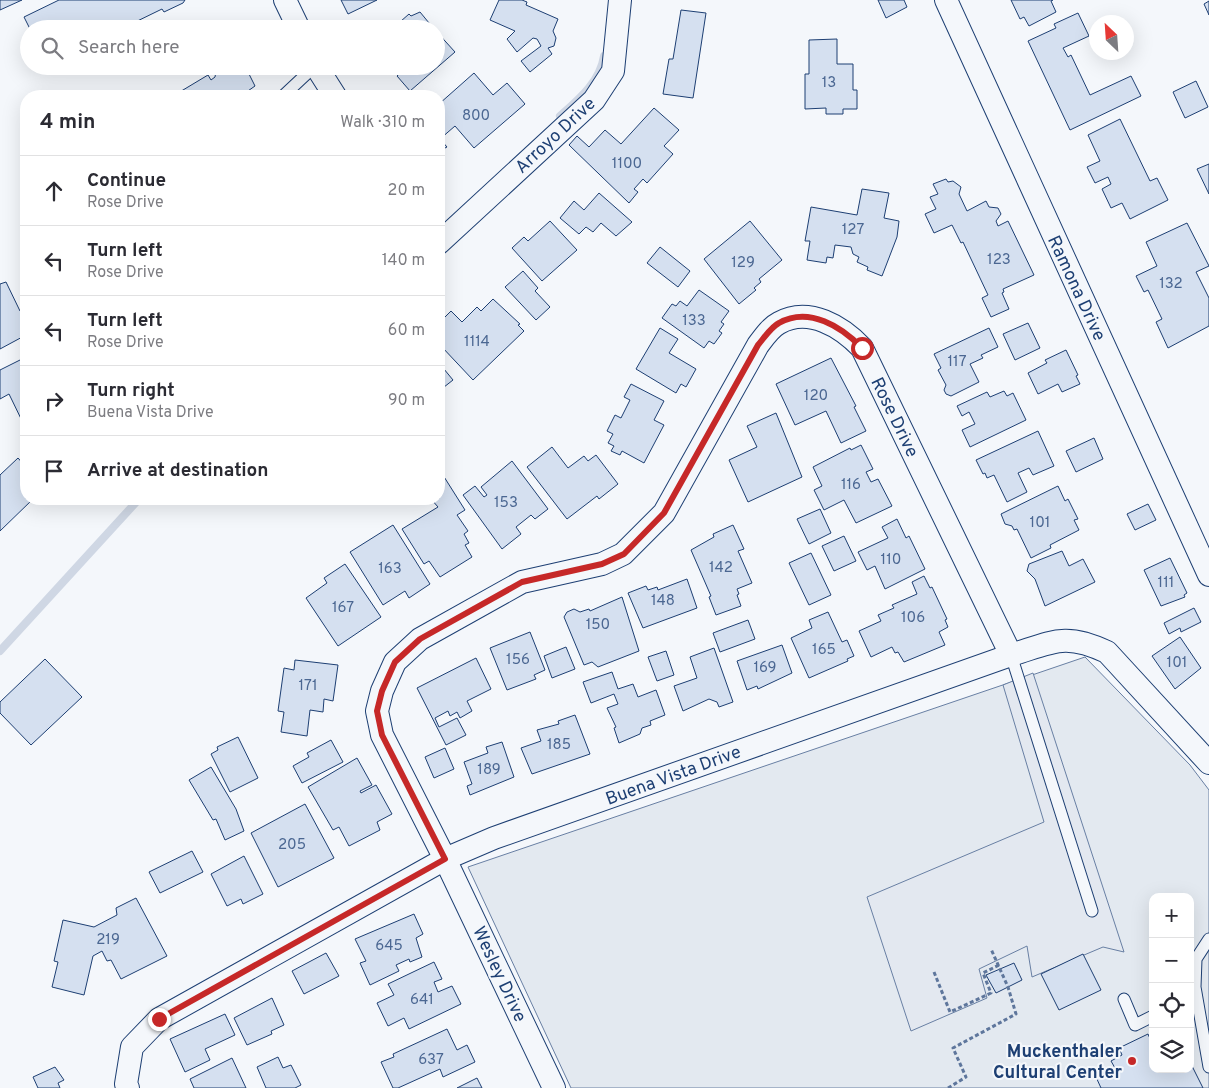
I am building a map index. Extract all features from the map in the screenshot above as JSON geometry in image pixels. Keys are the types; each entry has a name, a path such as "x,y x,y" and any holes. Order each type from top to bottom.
{"street":[{"path":"285,0 295,20"},
{"name":"Arroyo Drive","path":"445,232 594,100 613,71 620,0"},
{"name":"Ramona Drive","path":"946,0 1209,575"},
{"path":"321,75 331,90"},
{"name":"Rose Drive","path":"445,859 382,735 377,711 382,691 395,662 420,639 522,582 602,564 624,554 664,513 758,345 779,322 799,318 819,319 850,335 862,348 1011,655"},
{"name":"Buena Vista Drive","path":"128,1088 126,1084 132,1046 159,1019 445,859 494,838 1011,655 1063,639 1086,642 1107,652 1209,763"},
{"name":"Wesley Drive","path":"445,859 554,1088"}],"lane":[{"path":"289,90 305,75"},
{"path":"1011,655 1092,910"},
{"path":"1209,939 1196,959 1194,1010 1209,1067"},
{"path":"1124,998 1135,1025 1149,1018"}],"path":[{"path":"948,1088 966,1078 953,1048 1016,1014 992,950"},
{"path":"934,972 950,1012 991,993 983,973 999,965"}],"shaded area":[{"name":"Muckenthaler Cultural Center","path":"1085,657 1190,765 1209,790 1209,1088 571,1088 468,867"},
{"path":"1033,673 1124,952 1103,947 1032,977 1027,946 979,969 987,998 911,1031 867,897 1044,822 1003,685"}],"building":[{"path":"0,0 22,0 0,10"},
{"path":"59,0 185,0 183,3 164,12 162,9 139,20 26,20 24,17"},
{"path":"341,0 377,0 348,14"},
{"path":"499,0 522,0 527,2 526,5 558,19 553,31 556,38 554,46 548,48 552,54 530,72 521,61 541,46 537,39 533,38 517,52 507,39 515,31 490,20"},
{"path":"878,0 904,0 907,7 886,18"},
{"path":"1011,0 1053,0 1051,1 1056,12 1029,26 1024,17 1020,19"},
{"path":"1209,1 1209,15 1204,4"},
{"path":"681,10 706,13 693,98 663,94 669,59 673,59"},
{"path":"420,12 427,20 402,20 409,14 411,16"},
{"path":"1078,13 1089,36 1063,48 1068,57 1071,55 1090,95 1131,76 1141,96 1070,130 1028,41 1056,28 1054,24"},
{"path":"837,39 837,64 853,64 853,90 857,90 857,109 843,109 843,114 826,114 826,108 805,109 805,74 809,74 809,40"},
{"path":"445,41 455,52 445,61"},
{"path":"474,73 493,95 507,83 525,104 474,148 455,126 445,135 445,99"},
{"path":"208,75 211,80 215,75 250,75 255,86 249,90 183,90"},
{"path":"398,75 428,75 411,90"},
{"path":"1196,81 1208,107 1185,118 1173,92"},
{"path":"654,108 679,130 664,146 673,154 647,183 643,179 634,189 638,192 629,203 569,145 577,136 589,147 605,130 621,144"},
{"path":"1120,119 1150,181 1157,178 1168,200 1130,219 1122,203 1111,208 1102,189 1111,184 1108,177 1095,183 1087,167 1100,161 1088,135"},
{"path":"1209,164 1209,194 1197,169"},
{"path":"946,179 948,182 953,181 961,187 959,194 967,211 986,201 989,207 998,208 1001,214 996,221 998,226 1008,221 1034,275 1003,289 1004,292 1002,293 1009,309 991,317 982,298 988,295 963,242 961,243 952,225 934,233 925,214 936,209 930,197 938,194 933,184"},
{"path":"862,189 889,193 884,218 899,221 897,237 882,276 867,270 868,267 857,262 859,257 853,254 851,247 835,245 833,258 827,257 826,263 807,260 810,241 805,241 811,207 857,215"},
{"path":"599,193 632,222 616,236 601,223 593,232 586,227 579,234 560,218 574,201 584,210"},
{"path":"550,221 577,250 542,281 512,248 524,237 528,241"},
{"path":"750,221 782,260 759,279 761,282 754,288 756,290 739,304 704,259"},
{"path":"1187,223 1209,266 1196,272 1209,298 1209,326 1168,348 1156,322 1162,319 1148,290 1144,292 1136,276 1157,266 1146,242"},
{"path":"660,247 690,271 678,287 647,263"},
{"path":"523,271 538,288 535,291 550,307 536,320 505,287"},
{"path":"6,282 20,311 20,338 0,349 0,284"},
{"path":"699,290 729,311 721,322 724,324 719,331 722,333 714,344 709,341 704,348 662,318 672,304 676,306 680,301 687,306"},
{"path":"493,299 520,324 518,325 524,331 473,380 445,350 445,317 451,311 462,322 477,307 481,311"},
{"path":"1028,323 1040,348 1015,360 1003,334"},
{"path":"660,328 678,339 669,353 696,369 686,387 681,384 676,393 636,369"},
{"path":"989,328 998,347 981,355 983,358 970,364 979,382 951,396 946,394 944,390 946,385 938,370 941,368 934,354"},
{"path":"1066,350 1078,375 1076,376 1080,384 1062,392 1058,384 1038,394 1028,373 1047,363 1045,360"},
{"path":"831,358 856,406 854,407 866,431 841,443 826,411 795,425 776,384"},
{"path":"20,360 20,417 9,394 0,399 0,370"},
{"path":"445,370 453,380 445,386"},
{"path":"631,384 664,401 654,420 664,425 644,463 622,451 620,455 611,451 614,446 608,443 613,434 607,431 615,415 621,418 630,400 624,397"},
{"path":"1004,391 1007,396 1013,393 1026,420 970,447 962,430 975,424 969,412 962,416 957,406 987,392 990,397"},
{"path":"776,413 802,477 748,502 729,460 757,447 747,426"},
{"path":"1038,431 1054,466 1033,475 1029,468 1018,473 1027,492 1007,502 994,475 987,478 976,460"},
{"path":"1094,438 1103,459 1076,472 1066,451"},
{"path":"861,445 873,469 866,472 871,482 878,479 892,506 856,523 844,500 824,510 814,490 822,486 813,467 850,448 851,450"},
{"path":"552,447 568,468 584,456 588,461 596,455 618,484 599,499 597,496 567,519 527,467"},
{"path":"18,458 20,460 20,505 27,505 0,531 0,475"},
{"path":"512,461 548,509 535,519 531,515 516,527 521,534 502,549 463,495 475,486 484,497 487,495 481,487"},
{"path":"445,478 465,510 457,515 468,531 464,534 469,543 465,545 472,557 440,577 429,561 424,564 402,529 438,507 436,505 445,505"},
{"path":"1058,486 1065,501 1068,499 1078,519 1074,520 1079,530 1050,545 1051,548 1031,558 1017,529 1014,530 1012,526 1005,524 1001,514"},
{"path":"1148,504 1156,520 1135,530 1127,514"},
{"path":"820,509 831,533 809,544 797,519"},
{"path":"897,519 906,538 909,536 925,569 885,589 875,566 867,570 858,552 888,538 882,527"},
{"path":"393,525 430,584 409,598 405,591 383,605 350,552"},
{"path":"733,525 744,549 738,551 752,583 737,589 741,606 716,615 709,597 711,596 691,550 714,537 713,534"},
{"path":"844,536 856,561 834,571 822,546"},
{"path":"1062,551 1069,566 1083,559 1095,582 1045,606 1035,579 1027,571 1029,564"},
{"path":"811,553 831,595 809,605 789,563"},
{"path":"1170,558 1187,593 1184,595 1185,597 1161,606 1144,570"},
{"path":"345,564 381,617 338,646 306,598 327,583 324,578"},
{"path":"924,576 930,588 932,587 947,619 945,620 948,627 939,632 945,645 904,662 898,652 895,653 892,647 871,657 859,631 881,621 878,615 894,608 892,605 917,594 912,582"},
{"path":"687,579 697,608 643,628 628,593 646,586 648,590 657,587 658,590"},
{"path":"622,597 639,651 598,667 592,662 584,665 564,617 567,612 574,609 580,612 589,609 590,611"},
{"path":"1194,608 1201,622 1181,632 1180,628 1169,634 1164,623"},
{"path":"828,612 842,642 847,640 854,656 847,659 848,661 809,678 791,638 812,628 809,620"},
{"path":"748,620 755,639 720,652 713,633"},
{"path":"530,632 545,670 534,675 536,679 507,690 490,648"},
{"path":"1180,637 1201,668 1175,689 1152,656"},
{"path":"782,645 792,673 758,689 757,686 747,690 737,661"},
{"path":"566,647 575,669 552,678 544,656"},
{"path":"714,648 733,702 719,707 717,702 709,699 683,711 674,686 697,678 690,657"},
{"path":"666,651 674,675 657,681 648,657"},
{"path":"476,658 491,689 467,701 472,711 460,718 457,712 450,716 448,711 435,718 439,727 457,718 466,735 446,745 417,688"},
{"path":"45,659 82,697 31,745 0,713 0,702"},
{"path":"295,660 338,665 333,701 324,699 323,712 310,710 307,736 281,732 284,712 278,711 284,668 294,670"},
{"path":"612,672 618,689 633,684 638,697 656,690 665,715 650,721 651,725 642,728 640,734 619,743 614,728 616,727 607,708 618,704 614,694 591,703 583,682"},
{"path":"575,715 590,754 532,774 521,748 541,741 537,730 559,724 558,721"},
{"path":"238,737 258,778 230,792 211,754 218,750 217,747"},
{"path":"331,740 343,762 302,783 293,766 309,757 307,753"},
{"path":"502,742 514,777 470,795 467,786 472,784 464,762 488,753 486,747"},
{"path":"445,748 454,769 434,778 425,757"},
{"path":"357,758 372,785 360,791 361,793 376,785 392,814 377,822 380,830 349,846 339,827 333,830 308,787"},
{"path":"211,767 236,809 244,831 225,840 216,819 213,820 189,780"},
{"path":"305,804 334,858 278,887 251,833"},
{"path":"192,851 203,872 160,893 149,872"},
{"path":"244,856 263,894 243,904 241,899 227,906 211,874"},
{"path":"136,898 167,956 121,979 111,960 107,961 102,951 93,956 84,995 52,987 58,962 54,961 63,920 94,927 117,915 116,908"},
{"path":"414,914 423,934 416,938 422,957 410,962 409,959 396,965 399,971 370,985 360,963 366,961 355,939"},
{"path":"326,953 339,976 304,994 292,971"},
{"path":"1083,954 1101,990 1059,1010 1041,974"},
{"path":"434,962 442,979 434,982 438,992 452,986 461,1004 409,1029 404,1018 388,1026 377,1003 394,995 388,984"},
{"path":"1014,963 1022,980 996,993 986,975"},
{"path":"272,998 284,1025 271,1031 272,1034 247,1045 234,1018"},
{"path":"225,1014 235,1035 205,1049 210,1060 185,1072 170,1039"},
{"path":"447,1029 457,1050 467,1045 475,1062 443,1077 440,1069 398,1088 393,1088 381,1062 394,1057 393,1054"},
{"name":"Muckenthaler Cultural Center","path":"1148,1034 1149,1073 1194,1073 1194,1070 1203,1088 1101,1088 1096,1077 1115,1068 1111,1061 1122,1055 1119,1048"},
{"path":"278,1057 283,1068 291,1065 301,1085 295,1088 266,1088 257,1067"},
{"path":"232,1058 246,1088 194,1088 190,1079"},
{"path":"55,1067 64,1080 58,1083 60,1088 38,1088 33,1077"},
{"path":"477,1078 482,1088 457,1088"}],"waterway":[{"path":"560,116 581,97 593,82 602,65 604,56"},
{"path":"0,651 134,505"}],"place":[{"name":"Muckenthaler Cultural Center","path":"1132,1061"}],"route":[{"path":"159,1019 445,859 382,735 377,711 382,691 395,662 420,639 522,582 602,564 624,554 645,535 664,513 758,345 766,334 779,322 799,318 819,319 836,326 850,335 862,348"}]}
